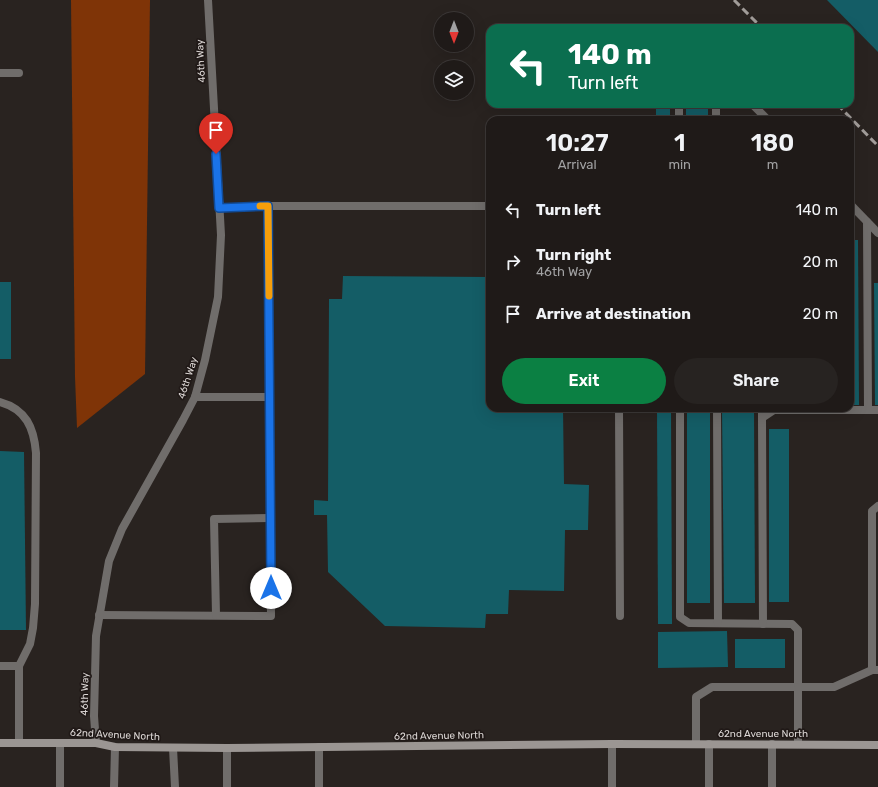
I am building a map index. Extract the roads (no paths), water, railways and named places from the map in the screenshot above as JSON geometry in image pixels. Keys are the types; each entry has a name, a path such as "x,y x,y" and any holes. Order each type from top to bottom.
{"street":[{"name":"46th Way","path":"96,743 94,716 96,643 109,561 122,529 183,420 194,397 205,360 218,297 221,235 208,0"},
{"path":"0,73 19,73"},
{"path":"219,208 268,206 486,206"},
{"path":"100,615 271,616 268,206"},
{"path":"854,208 878,233"},
{"path":"867,222 868,410"},
{"path":"194,397 269,397"},
{"path":"0,402 9,404 21,412 35,439 36,453 35,604 30,644 19,666 19,743"},
{"path":"854,410 878,410"},
{"path":"619,412 620,616"},
{"path":"680,412 680,617 689,623 792,624 798,630 798,744"},
{"path":"717,412 718,623"},
{"path":"762,412 763,624"},
{"path":"762,418 771,412"},
{"path":"696,744 696,697 712,687 834,687 875,670 872,511 878,506"},
{"path":"216,616 214,519 270,518"},
{"path":"0,666 19,666"},
{"name":"62nd Avenue North","path":"0,743 96,743 115,747 173,748 612,744 878,745"},
{"path":"60,743 60,787"},
{"path":"612,744 612,787"},
{"path":"709,744 709,787"},
{"path":"772,744 772,787"},
{"path":"114,787 115,747"},
{"path":"319,747 319,787"},
{"path":"173,748 174,787"},
{"path":"227,748 227,787"}],"railway":[{"path":"734,0 758,24"},
{"path":"841,108 849,116"},
{"path":"854,121 878,146"}]}
